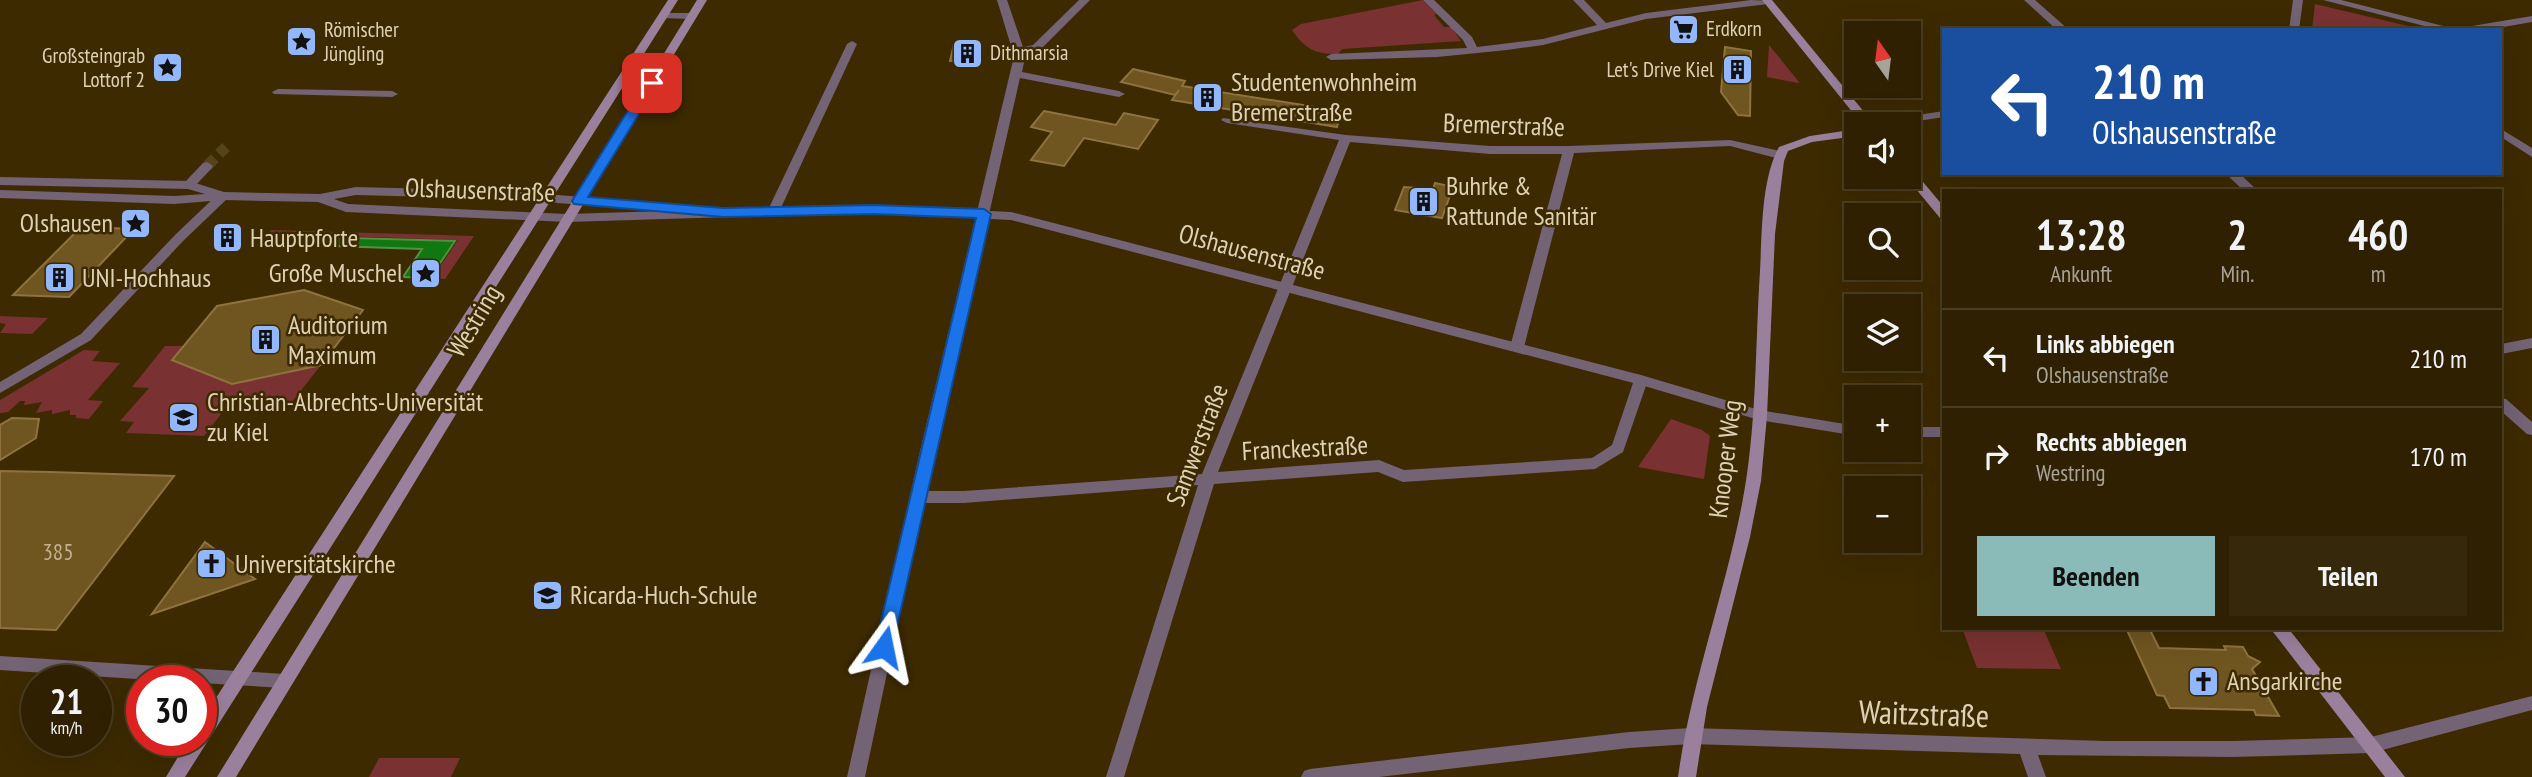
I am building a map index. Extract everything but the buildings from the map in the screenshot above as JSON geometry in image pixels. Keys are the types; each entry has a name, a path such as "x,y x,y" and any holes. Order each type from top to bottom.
{"main road":[{"name":"Westring","path":"217,712 673,0"},
{"name":"Westring","path":"226,777 702,0"},
{"path":"1768,1 1858,112"},
{"path":"1788,148 1844,135"},
{"path":"1788,148 1844,140"},
{"name":"Knooper Weg","path":"1687,777 1691,736 1750,501 1759,415 1772,199 1788,148"},
{"path":"1921,187 1942,213"},
{"path":"2280,630 2396,777"},
{"path":"175,777 188,756"}],"street":[{"path":"1002,0 1016,46 1021,51"},
{"path":"1021,51 1037,47 1085,0"},
{"path":"1428,0 1468,39 1474,51"},
{"path":"1578,0 1605,28"},
{"path":"2029,0 2062,28"},
{"path":"2294,28 2298,0"},
{"path":"2328,0 2446,28"},
{"path":"1331,57 1474,51 1543,42 1657,14 1768,1"},
{"path":"663,16 692,16"},
{"path":"2478,28 2532,19"},
{"path":"773,212 852,44"},
{"path":"856,777 917,497 1021,51"},
{"path":"1014,74 1119,94"},
{"path":"278,92 392,94"},
{"path":"1921,117 1942,114"},
{"name":"Bremerstraße","path":"1227,120 1346,138 1490,149 1569,150 1730,143 1788,148"},
{"path":"2502,133 2532,153"},
{"name":"Samwerstraße","path":"1115,777 1208,478 1346,138"},
{"path":"1517,347 1569,150"},
{"path":"189,185 207,166"},
{"path":"2233,175 2250,189"},
{"name":"Olshausenstraße","path":"0,181 189,185 223,195"},
{"name":"Olshausenstraße","path":"0,194 174,200 223,195 320,198 356,191 509,195 723,212"},
{"path":"0,388 86,337 171,246 184,240 203,221 205,214 223,195"},
{"name":"Olshausenstraße","path":"320,198 346,208 567,218 874,209 1011,216 1517,347 1759,415 1844,430"},
{"path":"2502,349 2532,343"},
{"name":"Franckestraße","path":"917,497 964,496 1379,466 1403,476 1595,463 1618,448 1641,380"},
{"path":"2502,404 2532,430"},
{"path":"1921,432 1942,432"},
{"path":"0,663 284,681"},
{"name":"Waitzstraße","path":"1310,777 1629,740 1691,736 2027,748 2234,750 2371,745 2532,703"},
{"path":"2027,748 2037,777"}],"shaded area":[{"path":"1423,0 1437,14 1434,15 1444,27 1451,27 1461,41 1342,49 1338,54 1330,54 1311,49 1301,42 1292,30 1301,24"},
{"path":"2315,4 2417,28 2312,28"},
{"path":"1769,45 1799,82 1798,83 1767,77"},
{"path":"271,230 474,236 445,279 432,278 458,240 281,234 270,246 257,246"},
{"path":"279,236 455,241 430,278 403,277 422,249 273,244"},
{"path":"0,316 48,318 32,334 0,333 6,324 0,323"},
{"path":"165,346 184,346 173,361 232,384 321,365 292,402 231,401 204,436 126,433 134,422 120,421 149,388 132,387"},
{"path":"84,350 100,351 92,361 120,363 88,400 103,401 89,419 76,418 76,415 70,415 70,410 52,414 52,410 36,413 42,402 24,405 25,401 20,401 8,412 0,413 0,400"},
{"path":"1671,419 1702,430 1710,436 1704,479 1638,467"},
{"path":"1963,630 2044,630 2061,669 1977,668"},
{"path":"379,758 460,758 451,777 369,777"}],"tunnel":[{"path":"207,166 226,147"}],"place":[{"name":"Erdkorn","path":"1683,29"},
{"name":"Römischer Jüngling","path":"301,42"},
{"name":"Dithmarsia","path":"967,53"},
{"name":"Großsteingrab Lottorf 2","path":"168,68"},
{"name":"Let's Drive Kiel","path":"1737,70"},
{"name":"Studentenwohnheim Bremerstraße","path":"1208,97"},
{"name":"Buhrke & Rattunde Sanitär","path":"1423,201"},
{"name":"Olshausen","path":"136,223"},
{"name":"Hauptpforte","path":"227,238"},
{"name":"Große Muschel","path":"426,273"},
{"name":"UNI-Hochhaus","path":"59,278"},
{"name":"Auditorium Maximum","path":"265,340"},
{"name":"Christian-Albrechts-Universität zu Kiel","path":"184,417"},
{"name":"Universitätskirche","path":"212,564"},
{"name":"Ricarda-Huch-Schule","path":"547,595"},
{"name":"Ansgarkirche","path":"2204,681"}],"route":[{"path":"652,83 579,201 723,212 874,209 984,214 925,460 884,647"}]}
